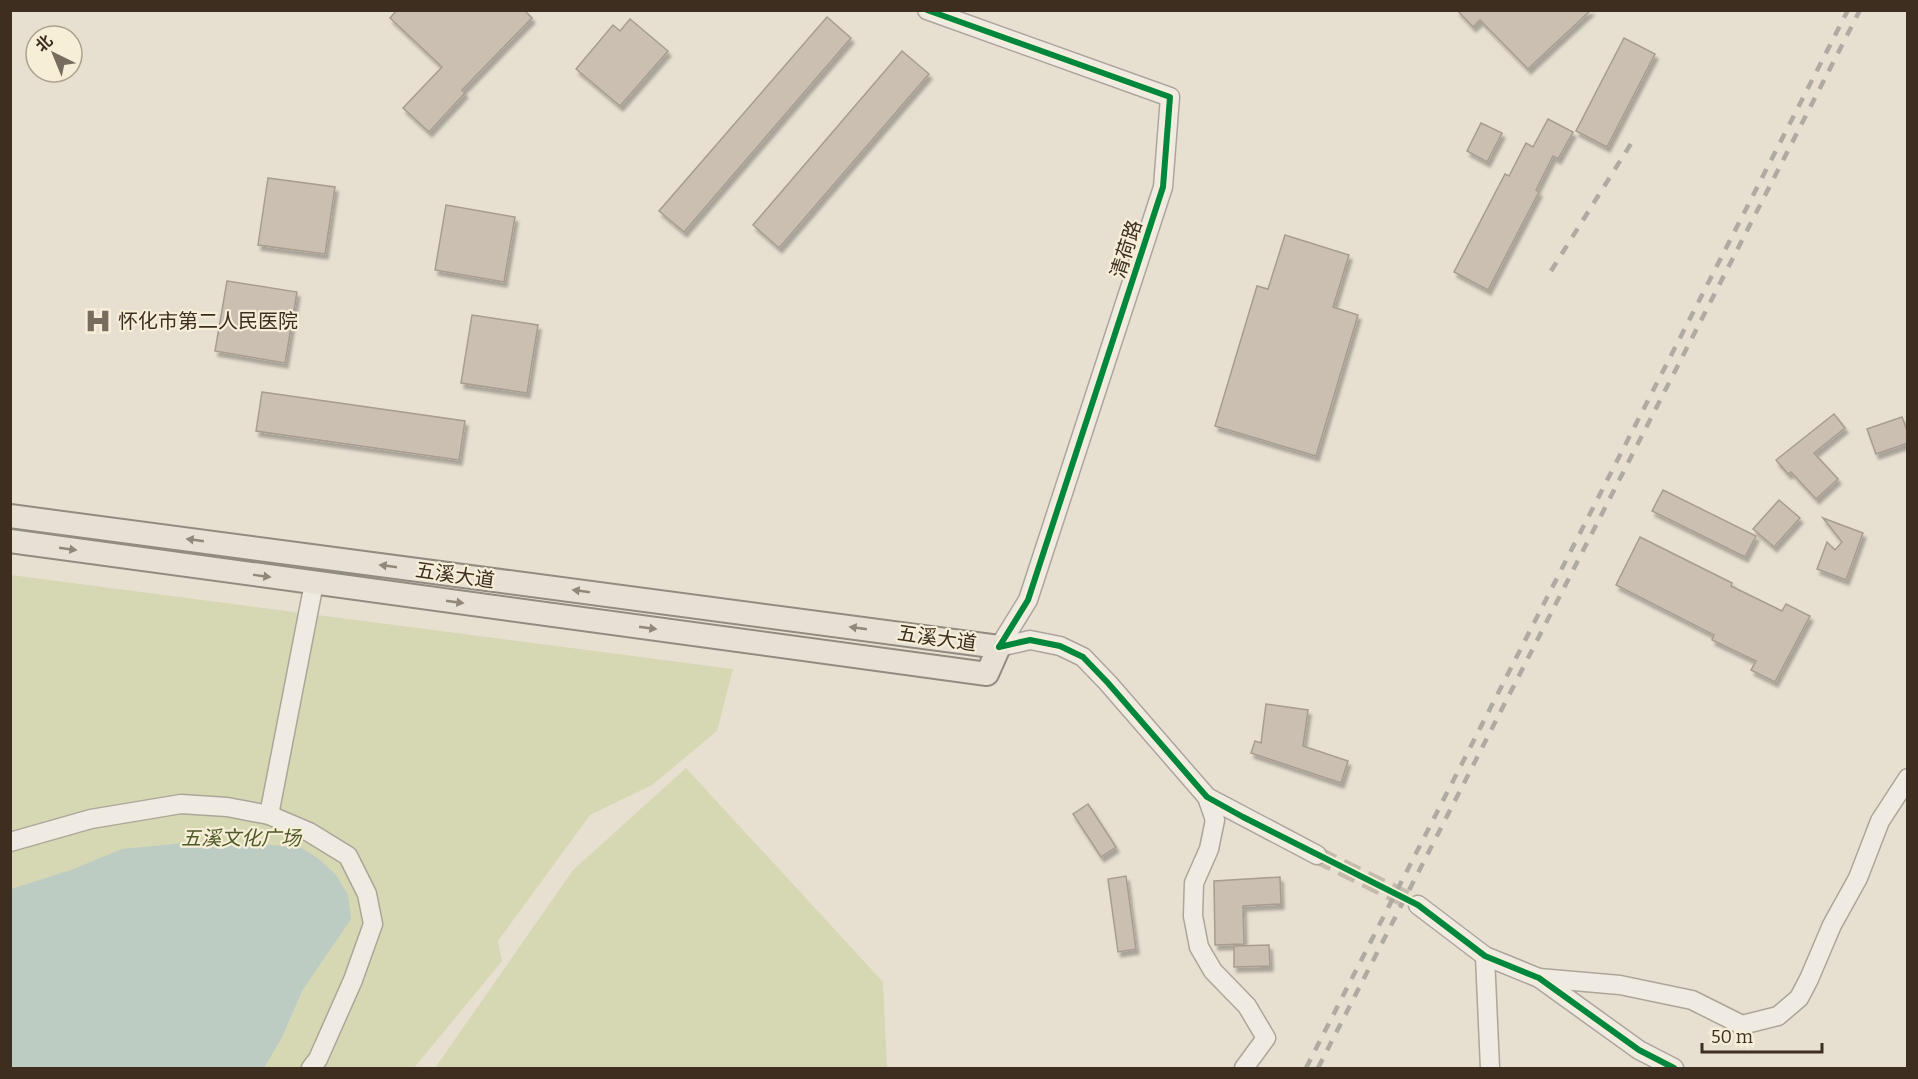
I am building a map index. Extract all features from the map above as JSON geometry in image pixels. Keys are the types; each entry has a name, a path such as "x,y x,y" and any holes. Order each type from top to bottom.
{"main road":[{"name":"五溪大道","path":"10,516 999,647 987,674 10,541"}],"street":[{"name":"清荷路","path":"927,10 1170,97 1163,187 1029,600 999,647"},
{"path":"269,815 314,583"},
{"path":"999,647 1030,640 1060,646 1083,657 1207,797 1317,855"},
{"path":"1539,978 1620,985 1692,1000 1742,1025 1778,1016 1799,998 1832,925 1858,878 1881,821 1908,778"},
{"path":"1207,797 1215,820 1209,849 1194,883 1193,916 1199,946 1213,971 1247,1006 1266,1038 1244,1068"},
{"path":"10,842 92,819 181,804 227,807 269,815 309,832 348,856 367,894 372,924 353,980 318,1059 311,1068"},
{"path":"1418,905 1485,956 1539,978 1639,1050 1674,1068"},
{"path":"1485,956 1490,1068"}],"green space":[{"name":"五溪文化广场","path":"11,575 733,669 717,731 652,785 590,815 498,941 502,961 414,1068 11,1068"},
{"path":"686,768 883,982 887,1068 435,1068 573,870"}],"shaded area":[{"path":"196,842 302,848 319,859 336,875 348,895 351,919 302,991 282,1037 264,1068 11,1068 11,889 71,870 122,849"}],"building":[{"path":"397,10 524,10 532,18 462,90 465,93 429,132 403,108 442,67 390,18"},
{"path":"1457,10 1591,10 1528,69 1480,20 1473,27"},
{"path":"827,17 851,38 684,232 659,211"},
{"path":"630,19 668,51 620,106 576,69 613,25 620,31"},
{"path":"1624,38 1655,54 1607,147 1576,131"},
{"path":"902,51 929,74 779,248 753,225"},
{"path":"1548,119 1573,132 1558,159 1553,156 1536,190 1539,192 1488,290 1454,272 1505,174 1509,176 1526,143 1533,147"},
{"path":"1481,123 1502,133 1487,162 1467,151"},
{"path":"268,178 335,187 325,254 258,245"},
{"path":"446,205 515,217 504,282 435,270"},
{"path":"1285,235 1349,255 1333,307 1358,315 1316,456 1215,426 1257,286 1268,289"},
{"path":"227,281 297,292 285,363 215,351"},
{"path":"472,315 538,325 527,393 461,383"},
{"path":"262,392 465,421 459,460 256,431"},
{"path":"1834,414 1845,428 1814,453 1838,479 1816,499 1791,472 1788,474 1776,460"},
{"path":"1902,417 1908,433 1908,443 1876,454 1867,429"},
{"path":"1663,490 1756,536 1745,557 1652,511"},
{"path":"1779,500 1800,518 1774,547 1753,529"},
{"path":"1823,518 1863,533 1846,580 1817,569 1827,542 1835,550 1842,542"},
{"path":"1640,537 1782,611 1786,604 1810,616 1775,682 1751,670 1756,661 1712,640 1714,635 1616,585"},
{"path":"1266,704 1308,710 1303,746 1348,761 1341,783 1251,753 1255,741 1261,743"},
{"path":"1088,804 1116,847 1101,857 1073,814"},
{"path":"1126,876 1136,949 1118,952 1108,879"},
{"path":"1280,877 1281,904 1243,906 1244,944 1215,945 1214,881"},
{"path":"1269,945 1270,966 1234,967 1234,946"}],"tunnel":[{"path":"1317,855 1418,905"}],"railway":[{"path":"1306,1068 1848,10"},
{"path":"1318,1068 1860,10"},
{"path":"1551,271 1632,142"}],"cycle path":[{"path":"927,10 1170,97 1163,187 1028,600 999,647"},
{"path":"999,647 1030,640 1060,646 1083,657 1207,797 1418,905 1485,956 1539,978 1639,1050 1674,1068"}],"place":[{"name":"怀化市第二人民医院","path":"98,321"}]}
